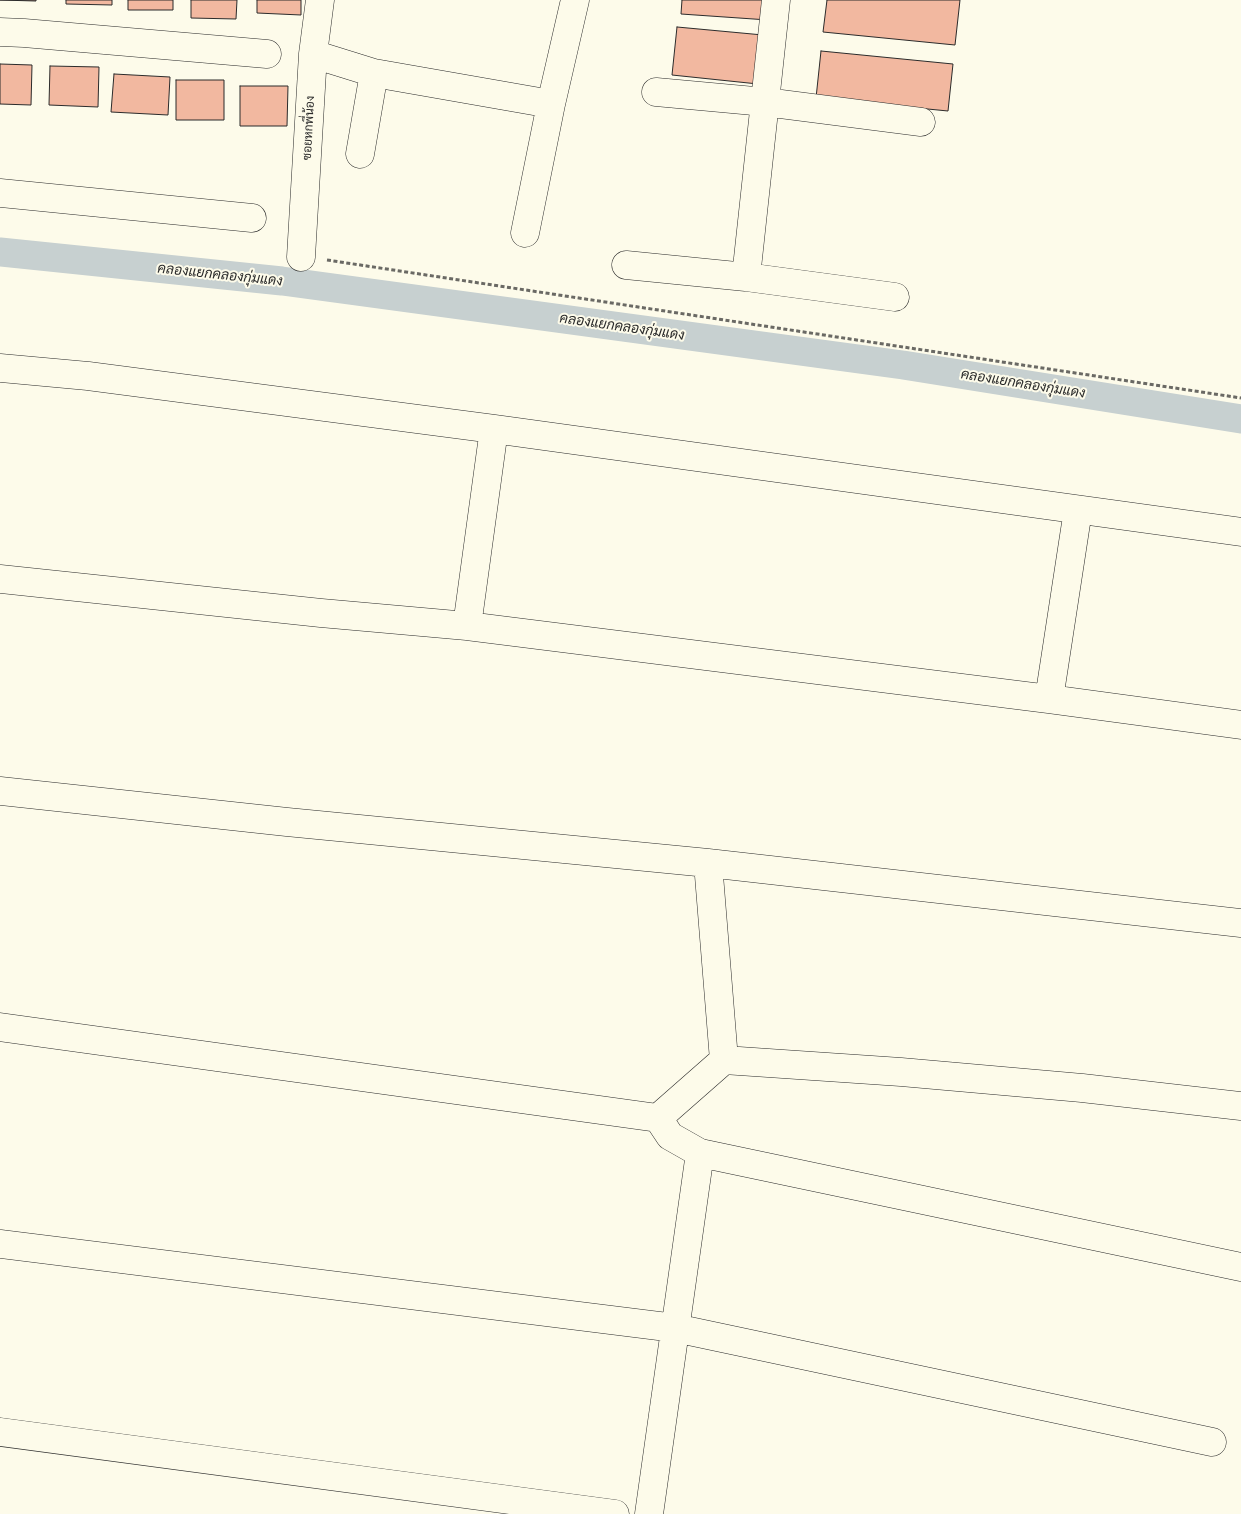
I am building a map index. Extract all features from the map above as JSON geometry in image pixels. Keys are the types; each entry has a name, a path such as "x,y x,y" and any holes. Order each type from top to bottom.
{"street":[{"name":"ซอยหกพี่น้อง","path":"302,257 313,54 320,0"},
{"path":"525,233 574,0"},
{"path":"746,278 776,0"},
{"path":"0,32 267,54"},
{"path":"313,54 374,73 551,104"},
{"path":"360,154 374,73"},
{"path":"656,92 764,102 922,122"},
{"path":"0,193 252,218"},
{"path":"626,265 895,297"},
{"path":"0,368 88,376 494,429 1241,532"},
{"path":"467,626 494,429"},
{"path":"1049,699 1078,510"},
{"path":"0,579 321,614 467,626 1241,725"},
{"path":"0,791 287,822 708,863 1241,923"},
{"path":"708,863 724,1060"},
{"path":"0,1027 658,1118 670,1136 700,1153 1241,1267"},
{"path":"658,1118 724,1060 901,1072 1082,1088 1241,1106"},
{"path":"648,1514 700,1153"},
{"path":"0,1244 675,1328 1212,1442"},
{"path":"0,1432 615,1514"}],"path":[{"path":"302,257 1241,398"}],"building":[{"path":"0,0 36,0 36,1"},
{"path":"66,0 112,0 112,5 66,4"},
{"path":"128,0 173,0 173,10 128,10"},
{"path":"191,0 237,0 236,19 191,18"},
{"path":"257,0 301,0 301,15 257,13"},
{"path":"682,0 769,0 768,20 681,14"},
{"path":"827,0 960,0 955,45 823,32"},
{"path":"677,27 763,35 758,84 672,75"},
{"path":"821,51 953,64 948,111 816,98"},
{"path":"0,64 32,65 31,105 0,104"},
{"path":"50,66 99,67 98,107 49,105"},
{"path":"114,74 170,77 168,115 111,112"},
{"path":"176,80 224,80 224,120 176,120"},
{"path":"240,86 288,86 287,126 240,126"}],"waterway":[{"name":"คลองแยกคลองกุ่มแดง","path":"0,252 282,281 903,365 1241,419"}]}
